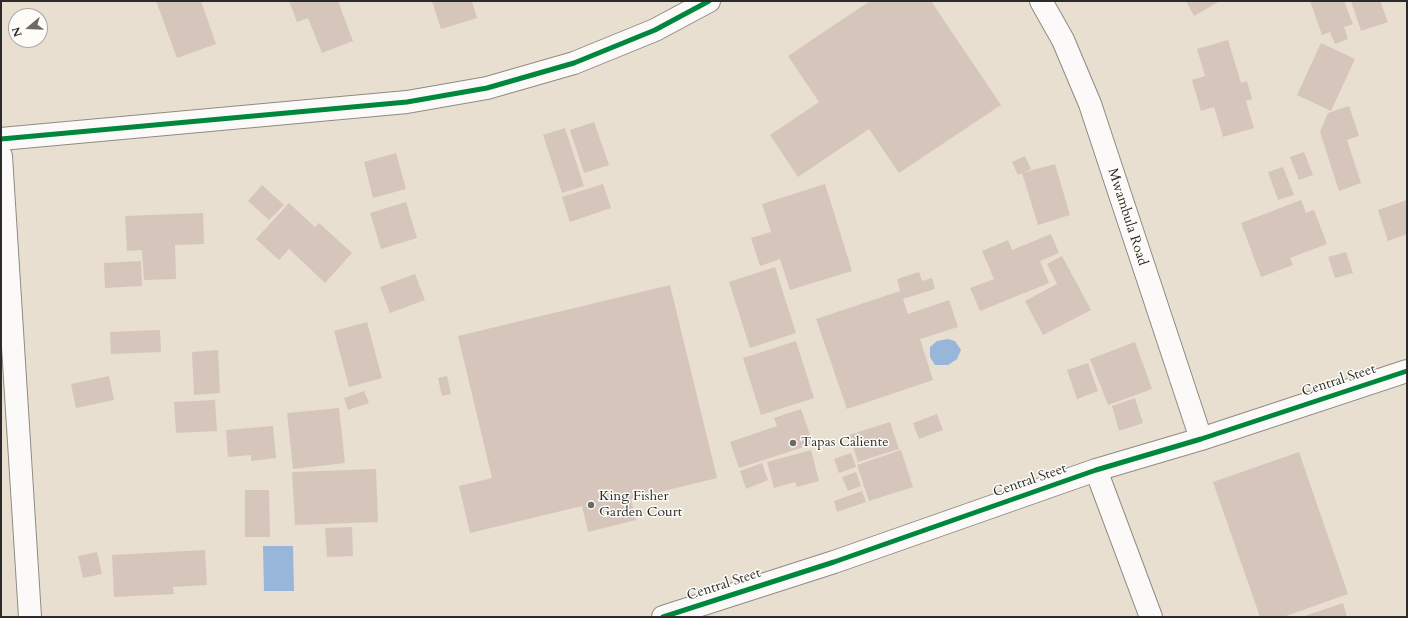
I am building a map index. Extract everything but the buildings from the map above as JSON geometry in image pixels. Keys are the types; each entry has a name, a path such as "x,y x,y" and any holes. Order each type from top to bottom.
{"street":[{"path":"1,139 407,102 487,88 574,63 655,30 709,1"},
{"name":"Mwambula Road","path":"1041,1 1063,40 1090,104 1201,439"},
{"path":"1,156 9,448 30,617"},
{"name":"Central Steet","path":"663,617 834,562 1096,470 1201,439 1407,371"},
{"path":"1096,470 1151,617"}],"water":[{"path":"948,339 955,341 961,350 957,359 948,365 935,365 930,357 930,347 937,341"},
{"path":"263,546 293,546 294,591 264,591"}],"cycle path":[{"path":"1,139 407,102 487,88 574,63 655,30 709,1"},
{"path":"663,617 834,562 1096,470 1201,439 1407,371"}],"place":[{"name":"Tapas Caliente","path":"793,443"},
{"name":"King Fisher Garden Court","path":"591,505"}]}
